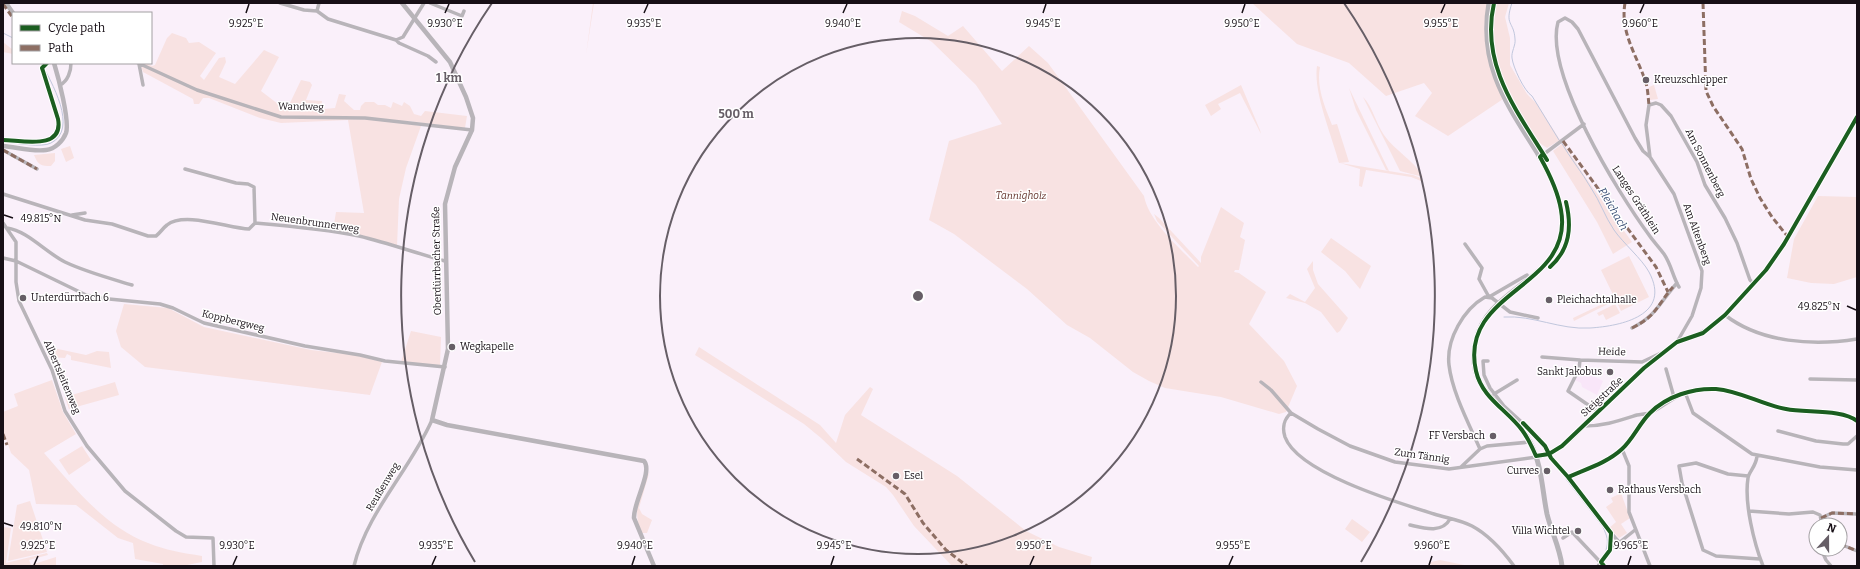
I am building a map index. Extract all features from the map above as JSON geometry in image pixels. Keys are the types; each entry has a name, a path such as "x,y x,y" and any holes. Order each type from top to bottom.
{"main road":[{"path":"1489,3 1486,33 1490,61 1498,87 1540,157 1558,196 1562,211 1562,228 1558,245 1551,258 1498,304 1484,320 1476,340 1474,351 1476,371 1480,382 1490,398 1521,429 1530,442 1536,456 1548,516 1562,566"}],"street":[{"path":"6,3 12,12"},
{"path":"280,3 304,10 317,10 328,19 396,40 399,43 428,56 436,62"},
{"path":"317,10 319,3"},
{"name":"Oberdürrbacher Straße","path":"402,3 450,62 472,113 472,130 455,166 445,204 445,261 448,344 445,367 432,420"},
{"path":"396,40 402,36 424,3"},
{"path":"430,3 462,16 464,11"},
{"name":"Langes Gräthlein","path":"1609,87 1578,29 1572,22 1565,18 1560,20 1558,22 1555,36 1558,62 1599,158 1648,235 1664,254 1679,287"},
{"path":"3,146 47,150 54,147 62,140 66,130 66,120 60,85 54,64"},
{"path":"60,85 63,84 70,73 71,64"},
{"name":"Wandweg","path":"138,64 197,90 281,117 365,118 472,130"},
{"name":"Wandweg","path":"138,64 143,85"},
{"name":"Am Altenberg","path":"1609,87 1635,138 1643,151 1650,157 1674,194 1702,271 1701,288 1697,304 1688,325 1677,342"},
{"name":"Am Altenberg","path":"1650,157 1646,125 1649,105 1652,103"},
{"name":"Am Sonnenberg","path":"1652,103 1661,105 1671,116 1698,162 1705,185 1725,218 1750,280 1753,283 1725,315"},
{"path":"1540,157 1562,142 1584,124"},
{"path":"3,150 37,169"},
{"path":"185,168 236,183 248,184 254,187 255,223"},
{"name":"Neuenbrunnerweg","path":"3,194 70,216 112,224 148,236 156,236 167,225 178,220 216,223 237,229 249,229 255,223 330,231 360,237 445,261"},
{"path":"70,216 85,213"},
{"name":"Albertsleitenweg","path":"3,223 16,242 16,282 19,301 52,370 65,411 87,446 125,491 176,531 186,537 213,538 214,566"},
{"path":"7,228 18,230 64,261 88,272 132,285"},
{"path":"1465,244 1482,268 1479,279 1489,297 1510,312 1538,318"},
{"name":"Koppbergweg","path":"3,258 16,261 86,295 99,298 160,304 173,308 204,323 305,346 360,355 385,361 445,367"},
{"path":"1480,449 1462,409 1449,363 1452,339 1460,322 1472,307 1481,299 1489,297 1528,277"},
{"path":"1632,328 1645,321 1657,310 1676,282"},
{"path":"1677,342 1703,333 1725,315 1741,326 1763,335 1819,342 1857,339"},
{"name":"Steigstraße","path":"1536,456 1549,454 1562,446 1584,426 1597,411 1677,342"},
{"name":"Heide","path":"1542,357 1556,359 1642,362 1666,351"},
{"path":"1580,360 1579,369 1568,391 1597,411"},
{"path":"1488,361 1483,361 1483,370 1488,384 1494,394 1539,438 1549,454 1619,542"},
{"path":"1666,369 1674,397"},
{"path":"1810,379 1857,380"},
{"path":"1494,394 1517,380"},
{"name":"Zum Tännig","path":"1261,382 1271,390 1292,412 1345,444 1380,457 1406,464 1443,469 1461,468 1536,456"},
{"path":"1568,477 1604,461 1622,449 1650,413 1674,397 1686,392 1703,389 1728,391 1781,408 1841,414 1856,419"},
{"path":"1686,392 1690,408 1697,416 1757,456 1820,467 1857,470"},
{"path":"1292,412 1288,416 1283,430 1286,440 1296,452 1317,468 1368,492 1471,526 1484,534 1514,566"},
{"path":"1584,426 1610,424 1643,413 1650,413"},
{"path":"432,420 447,425 644,461 647,471 634,514 639,533 654,566"},
{"name":"Reußenweg","path":"354,566 356,557 372,521 432,420"},
{"path":"1778,431 1816,441 1843,444 1848,444 1857,436"},
{"path":"1461,468 1480,449 1487,446 1530,442"},
{"path":"1622,449 1629,466 1628,506 1635,530 1649,559 1650,566"},
{"path":"1757,456 1754,468 1748,476 1749,511 1763,566"},
{"path":"1748,476 1724,472 1696,463 1679,466 1682,483 1703,550 1716,556 1760,559"},
{"path":"1749,511 1789,514 1813,512 1820,517"},
{"path":"1823,517 1832,513 1857,514"},
{"path":"1410,525 1435,529 1443,526 1450,519"},
{"path":"1598,566 1603,564 1610,550 1635,530"},
{"path":"1563,538 1572,532 1603,564"},
{"path":"1610,550 1611,533"},
{"path":"1825,557 1831,566"}],"shaded area":[{"name":"Sankt Jakobus","path":"1581,370 1603,381 1597,395 1582,387 1581,383 1575,380"}],"green space":[{"path":"593,3 594,3 586,55"},
{"path":"1252,3 1509,3 1505,17 1510,38 1510,65 1527,94 1537,104 1560,140 1547,148 1538,142 1509,95 1448,136 1415,116 1432,93 1424,83 1386,96 1349,63 1297,44"},
{"name":"Tannigholz","path":"902,11 915,16 948,36 963,26 1002,71 1029,46 1048,63 1144,196 1147,206 1159,225 1174,243 1198,267 1199,266 1157,221 1154,214 1201,263 1201,257 1221,207 1244,223 1240,237 1245,240 1239,270 1235,270 1234,272 1239,273 1266,292 1249,324 1284,361 1297,386 1286,412 1279,414 1221,397 1165,388 1149,381 1133,372 1090,338 1067,325 1027,289 954,234 929,220 949,141 1002,124 976,85 932,42 899,22"},
{"path":"172,33 186,38 189,43 199,42 216,53 200,76 204,80 219,58 225,57 226,62 219,77 235,84 264,50 279,57 261,91 278,104 290,103 301,80 310,82 312,85 306,100 322,101 321,107 324,109 335,108 339,94 346,95 344,101 354,110 360,110 361,106 365,102 374,102 378,105 385,105 391,108 393,102 402,106 404,102 410,106 414,114 421,116 425,111 467,116 465,128 407,121 404,123 421,126 406,168 399,199 397,246 333,230 336,212 364,213 348,120 281,123 260,118 209,98 203,98 199,104 194,104 193,99 143,72 140,64 149,64 152,66 155,65 167,38"},
{"path":"3,42 12,49 12,54 3,52"},
{"path":"1317,66 1320,67 1319,82 1324,104 1332,125 1337,124 1349,162 1339,163 1320,101"},
{"path":"1241,85 1261,134 1240,93 1218,104 1221,109 1211,116 1205,105"},
{"path":"1654,85 1658,99 1650,100 1649,87"},
{"path":"1349,88 1389,171 1386,170 1356,110"},
{"path":"1363,97 1388,141 1415,166 1423,177 1400,171"},
{"path":"1563,143 1632,242 1613,254 1597,222 1553,151"},
{"path":"70,146 74,158 66,162 61,149"},
{"path":"55,153 55,161 51,166 40,164 34,155"},
{"path":"1340,163 1413,175 1421,178 1421,181 1411,177 1366,170 1362,187 1359,186 1360,169"},
{"path":"1818,196 1857,197 1857,277 1834,284 1811,283 1787,278 1794,239"},
{"path":"1331,238 1371,266 1360,289 1345,271 1321,252"},
{"path":"1629,256 1649,297 1621,311 1601,270"},
{"path":"1313,261 1313,270 1318,284 1348,318 1340,331 1337,333 1321,312 1305,303 1286,298 1290,294 1305,302 1315,288 1307,269"},
{"path":"1613,299 1614,301 1574,321 1573,318"},
{"path":"124,304 168,308 204,327 311,350 355,355 382,362 370,395 145,367 121,347 116,331"},
{"path":"1615,304 1620,313 1606,320 1603,314 1599,316 1597,313"},
{"path":"411,331 441,337 440,366 401,362"},
{"path":"44,346 86,355 97,351 109,352 111,368 71,360 71,356 67,354 65,358 49,357"},
{"path":"699,347 820,425 836,443 845,415 870,387 873,389 861,415 957,476 1026,531 1059,547 1092,557 1090,566 952,566 914,526 886,487 846,462 804,424 695,355"},
{"path":"52,380 63,412 76,434 44,453 78,492 118,527 132,536 148,543 174,551 202,556 202,562 182,566 163,566 163,564 135,559 133,543 118,538 76,505 36,504 29,470 11,453 3,430 3,412 18,406 14,394"},
{"path":"115,382 119,395 69,409 65,397"},
{"path":"82,446 91,460 69,475 59,460"},
{"path":"650,470 639,508 642,514 652,520 647,533 641,533 637,516 638,501"},
{"path":"1621,493 1630,518 1621,524 1627,533 1619,538 1609,528 1616,522 1606,507 1613,502 1611,498"},
{"path":"30,501 47,552 8,561 17,505"},
{"path":"1352,519 1370,532 1362,542 1345,529"},
{"path":"3,527 11,528 6,563 47,553 48,555 29,560 31,565 3,566"},
{"path":"56,557 56,566 31,566 31,565"},
{"path":"1440,560 1469,566 1427,566 1431,562"}],"waterway":[{"name":"Pleichach","path":"1512,3 1509,20 1515,39 1512,56 1514,67 1522,84 1532,96 1559,140"},
{"path":"3,33 12,38"},
{"path":"5,142 42,145 51,143 59,136 63,127 63,116 56,93 42,64"},
{"name":"Pleichach","path":"1504,317 1525,318 1568,327 1603,327 1629,321 1640,315 1649,308 1654,299 1654,287 1649,272 1614,230 1584,176 1561,142"},
{"name":"Pleichach","path":"1566,479 1603,527 1607,538 1606,550"}],"marked path":[{"path":"1625,3 1624,14 1627,33 1646,83 1649,105"},
{"path":"1703,3 1706,91 1713,106 1742,149 1751,179 1760,198 1772,217 1788,237"},
{"path":"3,4 12,17"},
{"path":"1563,141 1656,267 1668,292"},
{"path":"3,150 37,169"},
{"path":"1632,328 1647,319 1656,310 1673,287"},
{"path":"3,434 7,445"},
{"path":"857,459 905,494 923,523 946,550 967,566"},
{"path":"1823,517 1832,513 1857,514"},
{"path":"1848,547 1857,551"}],"cycle path":[{"path":"1494,3 1491,26 1492,47 1497,67 1513,105 1547,160"},
{"path":"3,140 40,142 48,140 54,136 58,129 58,119 42,68 46,64"},
{"path":"1543,154 1540,157 1553,182 1560,203 1561,236 1551,257 1536,274 1499,305 1484,323 1475,344 1476,371 1483,389 1522,430 1536,456 1549,454 1562,446 1644,368 1677,342 1703,333 1725,315 1766,270 1784,244 1857,117"},
{"path":"1550,267 1562,253 1568,237 1569,220 1566,202"},
{"path":"1568,477 1596,465 1616,454 1626,445 1650,413 1664,402 1681,394 1698,390 1725,390 1777,407 1833,413 1850,417 1857,421"},
{"path":"1523,423 1545,446 1551,458 1568,477 1611,533 1610,550 1601,562 1604,566"}],"place":[{"name":"Kreuzschlepper","path":"1646,80"},
{"name":"Unterdürrbach 6","path":"23,298"},
{"name":"Pleichachtalhalle","path":"1549,300"},
{"name":"Wegkapelle","path":"452,347"},
{"name":"Sankt Jakobus","path":"1610,372"},
{"name":"FF Versbach","path":"1493,436"},
{"name":"Curves","path":"1547,471"},
{"name":"Esel","path":"896,476"},
{"name":"Rathaus Versbach","path":"1610,490"},
{"name":"Villa Wichtel","path":"1578,531"}]}
